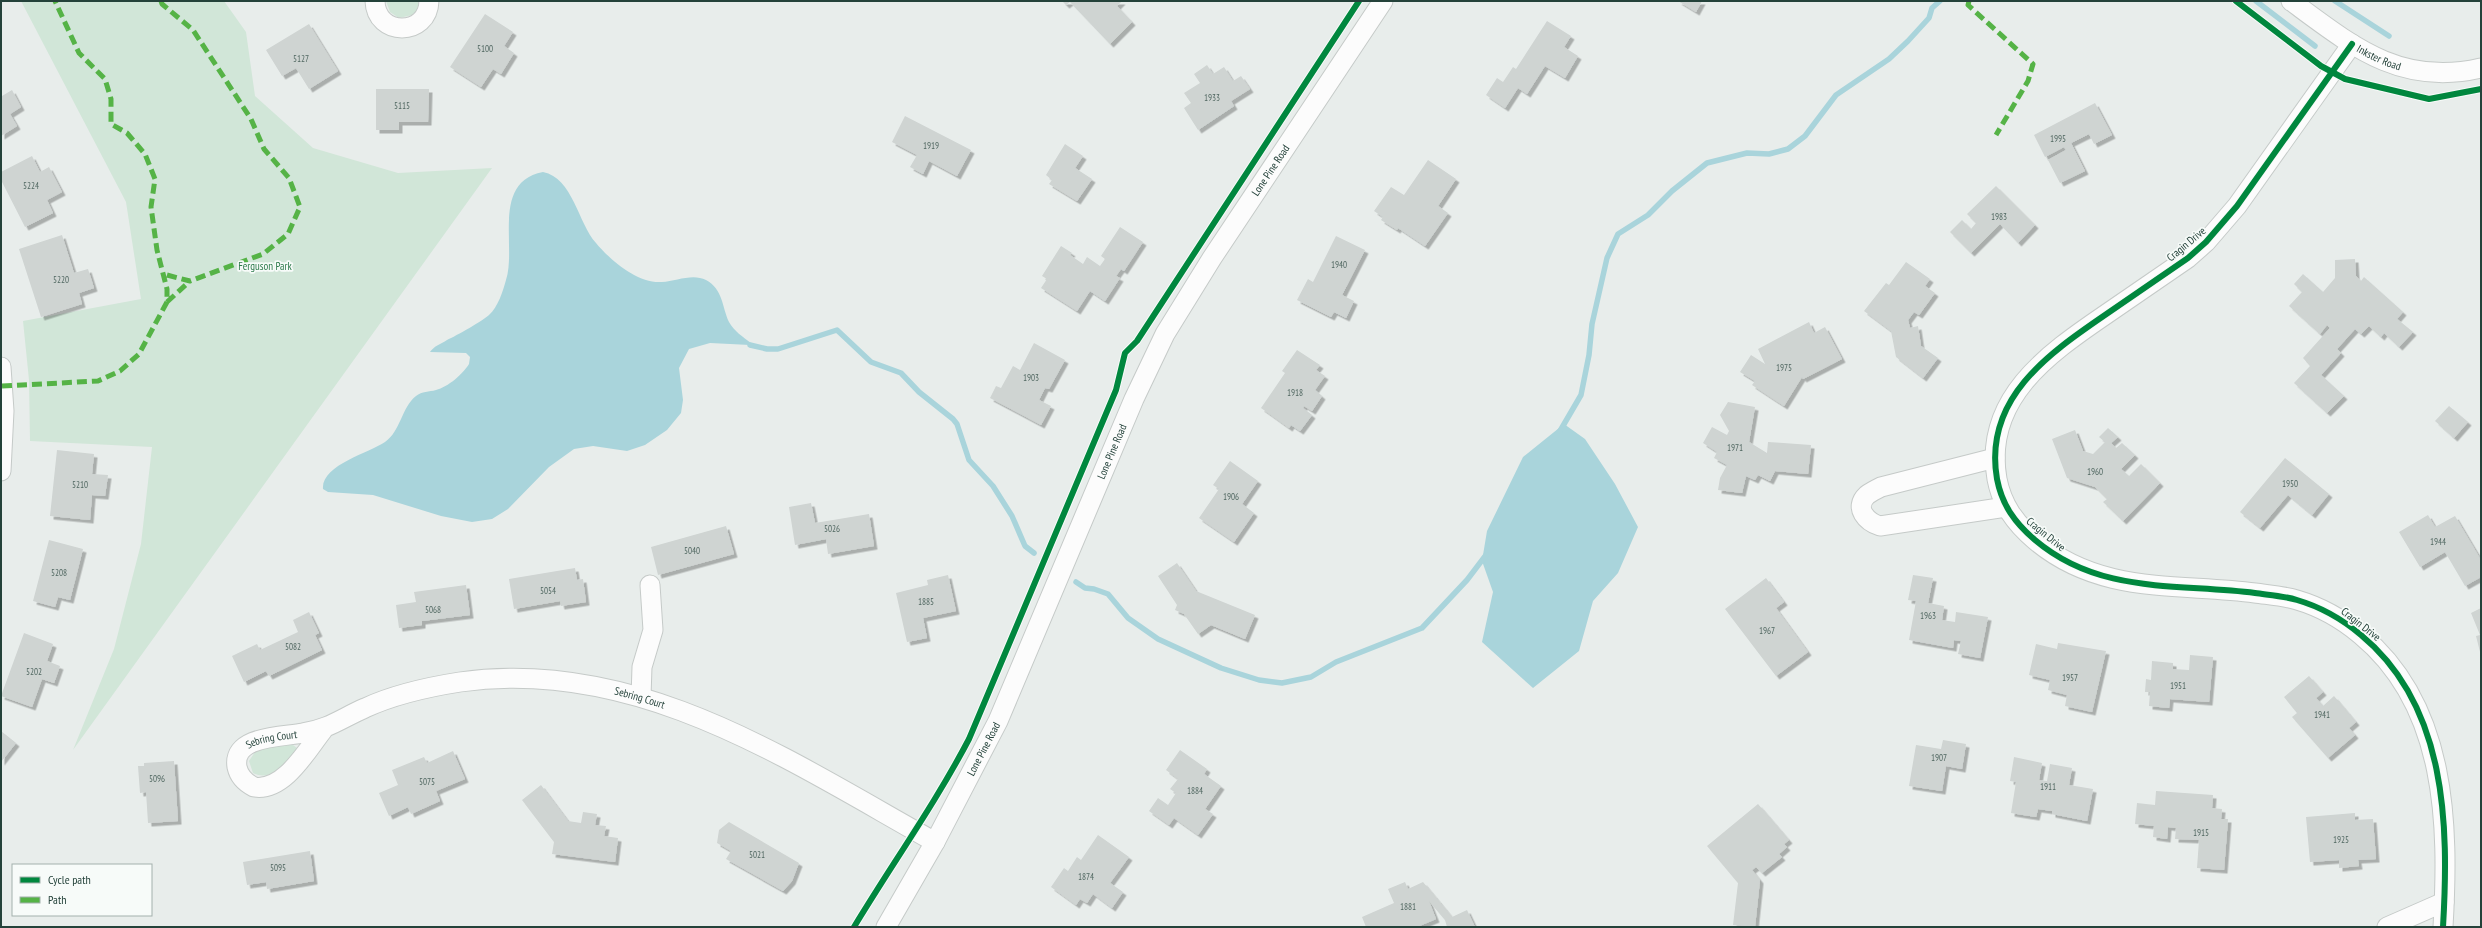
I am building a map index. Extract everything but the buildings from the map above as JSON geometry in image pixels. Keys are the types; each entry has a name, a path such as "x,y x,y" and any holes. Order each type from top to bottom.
{"street":[{"path":"375,1 375,8 380,19 396,29 407,29 417,25 424,17 428,1"},
{"name":"Lone Pine Road","path":"886,927 935,842 998,721 1128,413 1165,334 1212,258 1383,1"},
{"name":"Inkster Road","path":"2291,1 2352,44 2401,68 2425,73 2460,72 2481,68"},
{"name":"Cragin Drive","path":"2352,44 2237,206 2206,242 2188,258 2056,349 2022,383 2004,414 1995,458 1997,478 2006,507 2013,519 2048,551 2089,573 2130,582 2234,591 2296,600 2329,612 2363,636 2392,667 2405,687 2424,725 2432,747 2442,795 2445,839 2443,927"},
{"path":"1,367 4,411 1,471"},
{"path":"1995,458 1881,487 1866,496 1862,505 1864,515 1869,523 1880,526 2006,507"},
{"path":"640,697 642,667 652,630 650,585"},
{"name":"Sebring Court","path":"323,730 365,708 390,698 462,682 486,680 550,681 598,687 640,697 676,708 738,733 935,842"},
{"path":"2387,927 2444,902"}],"green space":[{"name":"Ferguson Park","path":"21,1 224,1 246,32 255,96 313,148 398,173 492,168 73,750 114,649 141,544 152,447 30,441 29,380 23,321 141,299 126,202"},
{"path":"386,1 419,1 417,10 412,15 399,18 390,12"},
{"path":"286,744 293,745 297,748 290,760 285,765 279,770 266,775 253,773 249,761 257,749"}],"water":[{"path":"543,172 553,176 568,192 590,234 609,257 625,270 653,282 662,282 690,277 706,280 716,288 719,293 729,322 733,328 751,343 750,345 710,343 689,349 679,368 683,400 681,413 667,430 645,445 627,451 593,446 574,449 549,467 508,509 492,519 472,522 441,516 373,495 328,492 323,489 324,481 338,466 378,446 390,437 398,426 407,407 416,396 421,393 441,388 455,380 469,364 470,357 466,353 430,352 438,345 482,320 495,308 500,299 509,266 509,217 511,202 517,188 527,178"},
{"path":"1564,424 1585,439 1615,484 1638,527 1618,573 1593,601 1579,651 1533,688 1482,642 1493,592 1482,561 1487,531 1523,457"}],"waterway":[{"path":"1560,431 1581,395 1589,355 1592,324 1607,258 1618,234 1648,215 1672,191 1707,163 1747,153 1769,154 1788,149 1805,136 1836,95 1889,59 1908,41 1929,18 1932,8 1940,1"},
{"path":"2256,1 2315,46"},
{"path":"2335,1 2389,36"},
{"path":"750,345 767,349 778,349 837,330 871,362 901,373 919,392 953,419 957,424 969,460 993,486 1012,516 1025,546 1034,553"},
{"path":"1076,582 1085,588 1094,589 1108,594 1128,618 1158,639 1221,668 1259,680 1282,683 1311,677 1336,662 1422,628 1467,580 1486,555"}],"marked path":[{"path":"2,386 98,381 120,371 139,354 167,302 167,289 157,250 151,207 155,179 145,154 127,133 111,124 111,99 105,79 79,53 55,1"},
{"path":"161,1 162,4 193,30 251,119 264,149 289,178 300,207 288,234 263,254 190,281 163,274"},
{"path":"1969,1 1968,5 2033,64 2028,81 1996,135"},
{"path":"167,302 190,281"}],"cycle path":[{"path":"854,927 928,810 969,739 1116,390 1125,353 1137,341 1359,1"},
{"path":"2236,1 2321,66 2345,79 2429,99 2481,89"},
{"path":"2352,44 2237,206 2206,242 2188,258 2062,346 2042,363 2024,382 2010,402 2000,425 1995,451 1997,479 2002,497 2010,513 2021,527 2035,540 2060,558 2086,570 2113,578 2140,583 2255,593 2292,599 2314,606 2331,614 2361,635 2389,664 2411,696 2426,732 2436,769 2442,809 2445,848 2443,927"}]}
